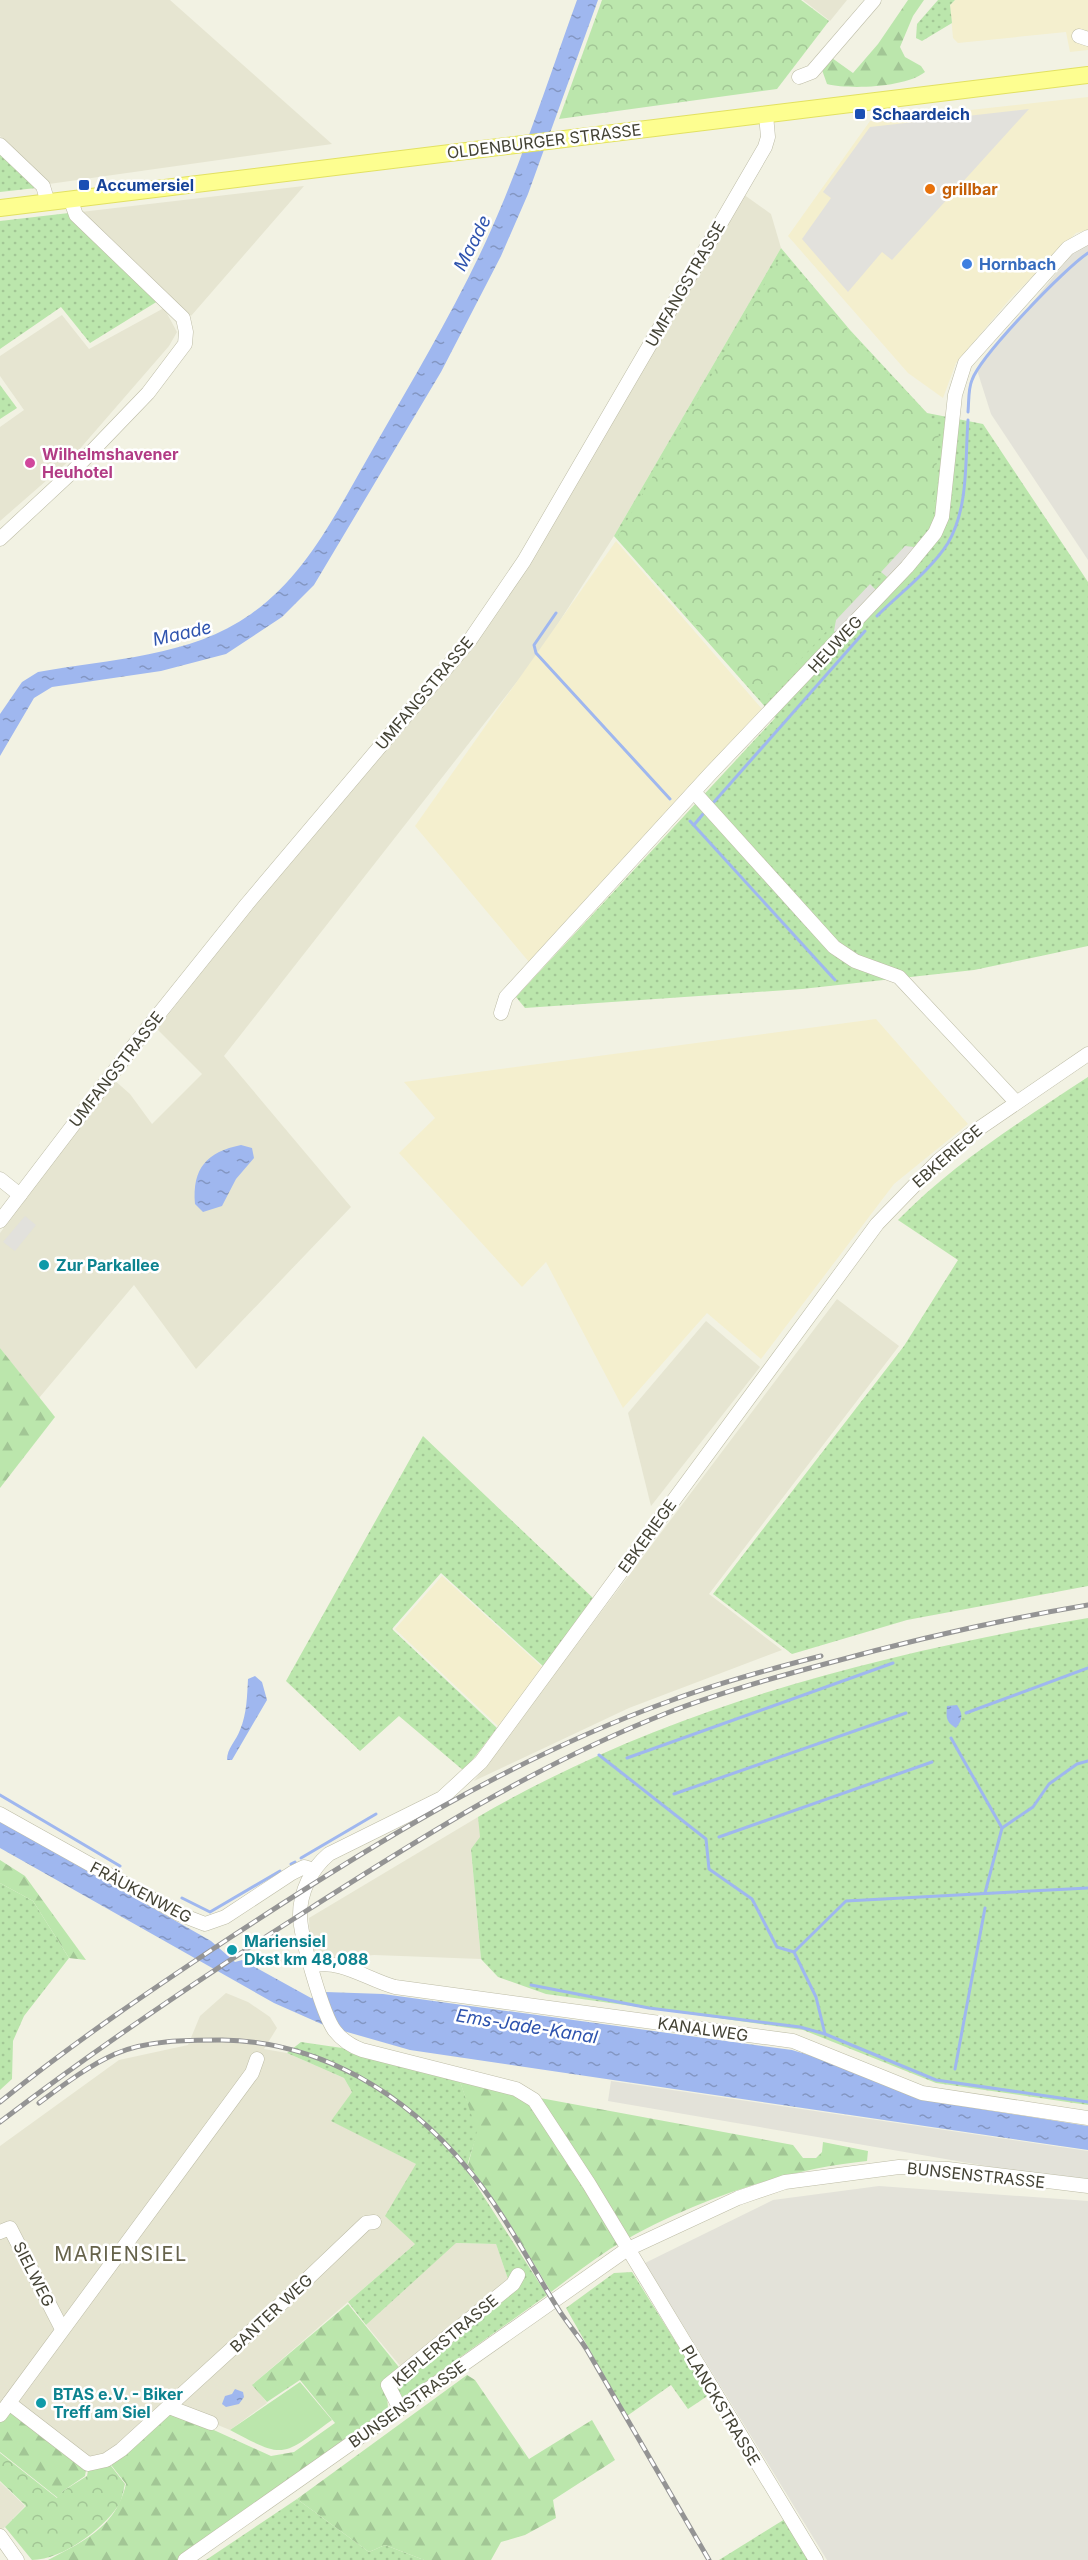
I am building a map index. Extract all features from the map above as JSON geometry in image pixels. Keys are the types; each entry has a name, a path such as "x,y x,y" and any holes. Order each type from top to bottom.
{"main road":[{"name":"OLDENBURGER STRASSE","path":"0,208 1088,75"}],"street":[{"path":"799,77 812,72 874,0"},
{"name":"UMFANGSTRASSE","path":"0,1221 138,1040 247,904 470,639 524,561 765,147 768,137 766,115"},
{"path":"0,146 43,186 48,203"},
{"path":"0,539 72,472 148,393 185,344 186,332 183,318 76,215 71,201"},
{"name":"HEUWEG","path":"501,1013 506,997 694,792 907,567 935,533 942,517 955,395 965,363 1068,248 1088,237"},
{"path":"694,792 834,947 855,961 899,977 1016,1102"},
{"name":"EBKERIEGE","path":"626,2250 589,2184 528,2094 362,2050 341,2037 331,2024 312,1966 300,1915 305,1888 314,1870 329,1854 442,1797 468,1776 877,1224 938,1161 1016,1102 1088,1054"},
{"path":"0,1179 20,1195"},
{"name":"FRÄUKENWEG","path":"0,1814 179,1914 205,1924 225,1917 304,1867 314,1870"},
{"name":"KANALWEG","path":"312,1966 324,1963 342,1966 375,1982 395,1987 793,2041 922,2093 1088,2118"},
{"path":"0,2415 252,2073 257,2059"},
{"name":"BUNSENSTRASSE","path":"186,2559 626,2250 738,2198 785,2182 842,2172 899,2167 948,2169 1088,2186"},
{"name":"BANTER WEG","path":"9,2403 88,2464 106,2460 169,2407 366,2223 374,2222"},
{"name":"SIELWEG","path":"8,2227 62,2329"},
{"name":"PLANCKSTRASSE","path":"626,2250 816,2560"},
{"name":"KEPLERSTRASSE","path":"399,2409 388,2385 513,2284 518,2275"},
{"path":"169,2407 211,2423"},
{"path":"0,2536 17,2560"}],"shaded area":[{"name":"Accumersiel","path":"0,0 170,0 332,144 49,184 0,136"},
{"path":"803,0 847,0 830,21"},
{"path":"955,0 1088,0 1088,50 1070,52 1066,32 958,43 953,38 950,5"},
{"path":"1088,97 1088,230 1076,233 1010,299 956,363 943,398 908,373 788,236 870,121"},
{"path":"1029,109 892,260 882,252 848,292 802,239 831,198 823,192 870,127"},
{"name":"Accumersiel","path":"304,186 191,316 81,212"},
{"path":"743,194 771,214 781,248 614,536 538,655 224,1056 351,1207 196,1369 134,1285 39,1398 0,1348 0,1233 113,1079 130,1094 152,1124 202,1074 157,1029 252,908 472,644"},
{"path":"1088,245 1088,560 991,414 977,370 1077,248"},
{"path":"164,308 177,332 169,346 71,459 0,521 0,427 24,410 0,376 0,356 62,315 89,349"},
{"path":"616,541 762,709 529,962 415,826"},
{"path":"905,546 923,548 893,582 881,572"},
{"path":"870,584 881,595 841,637 834,631 836,620"},
{"path":"876,1019 968,1124 894,1184 761,1359 707,1313 623,1408 546,1262 522,1287 399,1153 435,1118 404,1082"},
{"path":"25,1216 36,1225 15,1251 3,1242"},
{"path":"837,1299 899,1346 709,1594 782,1650 629,1708 474,1781"},
{"path":"706,1321 760,1367 651,1506 628,1413"},
{"path":"442,1576 542,1667 499,1727 395,1629"},
{"path":"478,1817 481,1837 471,1849 481,1959 374,1955 332,1959 317,1956 310,1941 309,1918"},
{"path":"226,1993 248,2002 270,2017 277,2028 264,2049 287,2053 344,2078 352,2092 332,2121 416,2164 415,2244 253,2384 267,2403 230,2430 169,2405 119,2448 89,2461 0,2410 0,2146 119,2060 188,2045 200,2016"},
{"path":"611,2081 1088,2151 1088,2181 1026,2173 608,2101"},
{"path":"879,2186 1088,2201 1088,2560 827,2560 645,2263 773,2200"},
{"path":"455,2243 496,2244 509,2282 402,2368 366,2325"},
{"path":"0,2482 25,2506 0,2532"}],"green space":[{"path":"602,0 801,0 829,21 777,89 559,119"},
{"path":"908,0 924,0 913,16 900,47 905,57 921,66 925,72 905,81 878,86 849,87 827,84 822,70 832,58 853,73 878,44"},
{"path":"938,0 955,0 950,5 952,23 922,41 916,38 917,24"},
{"path":"0,154 36,188 0,192"},
{"path":"69,213 158,301 90,343 61,307 0,349 0,221"},
{"path":"781,248 850,330 927,413 983,424 1088,582 1088,946 974,970 802,989 525,1008 516,997 775,718 614,536"},
{"path":"781,256 939,430 933,516 762,701 618,536"},
{"path":"0,385 17,408 0,419"},
{"path":"1088,1077 1088,1586 907,1620 792,1654 713,1594 904,1346 958,1260 898,1220 919,1199 965,1161"},
{"path":"0,1348 55,1417 0,1488"},
{"path":"423,1436 593,1598 544,1667 441,1573 392,1629 497,1728 464,1771 399,1716 360,1751 286,1681"},
{"path":"1088,1618 1088,2105 936,2083 803,2030 546,1994 498,1977 481,1959 471,1849 480,1837 478,1817 549,1779 623,1745 774,1690 930,1649"},
{"path":"0,1860 25,1876 86,1960 69,1958 33,1901 0,1883"},
{"path":"0,1883 33,1901 69,1958 24,2016 13,2041 12,2079 0,2090"},
{"path":"301,2042 349,2049 459,2079 478,2131 466,2169 547,2295 403,2398 397,2394 394,2387 509,2282 496,2244 456,2243 366,2325 348,2302 415,2244 385,2216 416,2164 331,2121 352,2092 344,2078 287,2053"},
{"path":"459,2079 540,2098 793,2145 803,2158 816,2158 822,2152 823,2142 868,2151 867,2161 835,2165 768,2180 701,2203 669,2217 610,2249 551,2292 505,2216 468,2165 477,2131"},
{"path":"632,2272 709,2395 688,2409 671,2385 627,2416 566,2308 614,2273"},
{"path":"348,2304 402,2371 387,2395 388,2408 179,2560 48,2560 86,2539 106,2522 115,2511 126,2484 108,2461 172,2411 271,2456 294,2452 335,2423 300,2380 267,2402 252,2385"},
{"path":"467,2375 475,2380 529,2459 592,2420 615,2460 553,2500 556,2518 525,2535 501,2542 491,2560 424,2560 385,2545 369,2552 297,2499"},
{"path":"300,2382 332,2420 303,2441 293,2447 274,2450 230,2430"},
{"path":"11,2407 87,2465 85,2476 63,2491 58,2498 0,2452 0,2420"},
{"path":"0,2453 57,2498 63,2491 87,2476 89,2465 108,2462 125,2484 121,2501 102,2525 80,2542 55,2555 32,2560 5,2527 26,2506 0,2481"},
{"path":"297,2499 369,2552 385,2545 424,2560 206,2560"},
{"path":"785,2519 810,2560 719,2560"}],"water":[{"path":"577,0 598,0 528,194 501,256 441,372 314,585 282,617 226,654 161,671 52,687 34,698 0,756 0,714 22,682 38,672 176,648 228,628 272,598 306,559 348,493 433,344 474,266 512,180"},
{"path":"241,1145 252,1148 254,1158 236,1179 222,1206 203,1212 195,1204 199,1171 211,1157 219,1152"},
{"path":"255,1676 262,1682 267,1700 232,1760 227,1760 228,1752 244,1717 248,1679"},
{"path":"957,1705 961,1717 956,1728 948,1722 947,1706"},
{"name":"Ems-Jade-Kanal","path":"0,1821 211,1941 235,1962 242,1960 311,1998 325,1995 326,1992 383,1994 792,2050 822,2059 918,2099 1088,2126 1088,2150 410,2050 326,2026 274,2003 0,1848"},
{"path":"235,2389 243,2392 244,2397 239,2404 226,2407 222,2404 225,2396 232,2394"}],"waterway":[{"path":"968,412 972,380 991,352 1044,293 1088,253"},
{"path":"877,616 933,563 955,529 965,483 968,420"},
{"path":"556,613 534,645 536,653 670,799"},
{"path":"714,802 865,631"},
{"path":"694,825 703,814"},
{"path":"690,821 835,980"},
{"path":"627,1758 893,1663"},
{"path":"966,1713 1088,1668"},
{"path":"674,1794 906,1713"},
{"path":"951,1738 1002,1828 985,1893"},
{"path":"599,1755 706,1839 709,1869 752,1899 777,1947 794,1952 816,1997 825,2034"},
{"path":"1002,1828 1033,1807 1049,1784 1077,1764 1088,1761"},
{"path":"719,1837 932,1762"},
{"path":"0,1795 120,1866"},
{"path":"301,1858 376,1814"},
{"path":"291,1864 295,1862"},
{"path":"182,1898 210,1912 280,1871"},
{"path":"794,1952 846,1901 1088,1888"},
{"path":"955,2069 985,1908"},
{"path":"531,1985 649,2008 800,2027 825,2034 936,2080 1088,2102"}],"railway":[{"path":"0,2122 111,2041 264,1938 435,1830 572,1755 667,1713 765,1680 923,1639 1088,1605"},
{"path":"0,2102 85,2037 283,1903 388,1838 497,1777 609,1724 667,1702 763,1671 821,1656"},
{"path":"39,2103 85,2070 127,2049 154,2043 195,2040 258,2043 293,2050 327,2061 389,2095 443,2141 492,2201 561,2313 587,2350 709,2560"}],"place":[{"name":"Schaardeich","path":"860,114"},
{"name":"Accumersiel","path":"84,185"},
{"name":"grillbar","path":"930,189"},
{"name":"Hornbach","path":"967,264"},
{"name":"Wilhelmshavener Heuhotel","path":"30,463"},
{"name":"Zur Parkallee","path":"44,1265"},
{"name":"Mariensiel Dkst km 48,088","path":"232,1950"},
{"name":"BTAS e.V. - Biker Treff am Siel","path":"41,2403"}],"district":[{"name":"MARIENSIEL","path":"121,2254"}],"water label":[{"name":"Maade","path":"472,243"},
{"name":"Maade","path":"182,633"}]}
